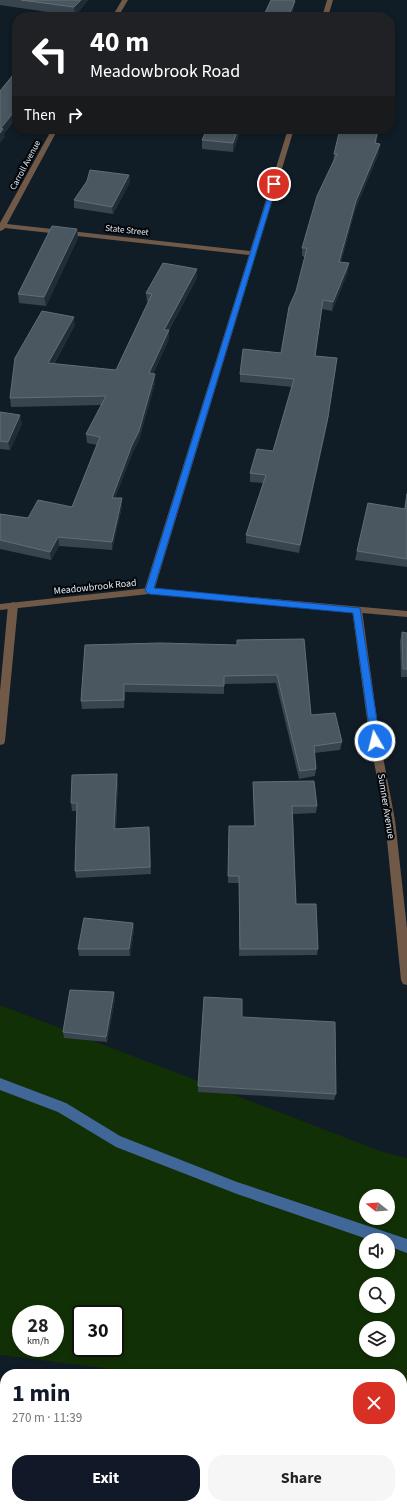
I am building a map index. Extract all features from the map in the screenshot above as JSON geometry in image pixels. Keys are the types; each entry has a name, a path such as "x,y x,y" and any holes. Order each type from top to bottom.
{"street":[{"path":"118,12 125,0"},
{"path":"326,12 330,0"},
{"name":"Carroll Avenue","path":"1,227 52,134"},
{"path":"149,591 289,134"},
{"name":"State Street","path":"1,227 253,253"},
{"name":"Meadowbrook Road","path":"0,607 149,591 407,614"},
{"path":"0,741 13,605"},
{"name":"Sumner Avenue","path":"357,610 375,741 390,820 407,980"}],"green space":[{"path":"0,1005 383,1152 407,1158 407,1369 111,1369 16,1357 64,1357 64,1305 12,1305 12,1357 0,1355"}],"building":[{"path":"21,0 81,0 74,7"},
{"path":"271,0 295,1 290,12 265,12"},
{"path":"12,76 12,114 1,128 3,129 0,133 0,91"},
{"path":"205,134 236,134 233,143 202,140"},
{"path":"339,134 377,134 375,143 380,144 356,201 339,262 349,263 333,302 323,300 315,356 337,358 328,417 300,545 246,535 266,475 250,473 257,449 273,451 294,379 240,374 243,349 281,353 289,307 296,291 307,248 302,248 317,196 337,154 334,154"},
{"path":"90,170 129,175 112,207 74,200 87,181"},
{"path":"52,226 77,229 44,297 18,294"},
{"path":"163,263 197,269 164,330 169,330 149,373 155,374 139,431 132,445 112,498 122,498 112,542 58,537 50,552 0,540 0,514 28,518 38,500 72,507 100,437 86,434 106,396 10,398 15,358 42,311 74,317 48,363 116,370 152,294 146,293"},
{"path":"0,412 20,415 8,442 0,441"},
{"path":"407,494 407,559 357,551 368,503 405,509"},
{"path":"402,632 407,633 407,669 403,669"},
{"path":"304,639 311,715 335,713 342,742 314,746 316,769 300,771 277,675 224,676 224,686 124,684 124,700 81,701 85,645 160,643 237,645 237,640"},
{"path":"117,774 114,829 149,827 150,867 75,871 77,803 71,803 72,775"},
{"path":"314,781 317,806 292,806 296,904 316,904 318,949 240,949 239,876 228,876 229,826 255,826 253,782"},
{"path":"84,918 133,923 129,949 78,949"},
{"path":"70,990 114,992 106,1037 63,1032"},
{"path":"204,997 242,999 242,1017 335,1022 336,1094 198,1086"}],"waterway":[{"path":"0,1084 62,1107 116,1141 237,1188 407,1246"}],"route":[{"path":"274,184 149,591 357,610 375,741"}]}
